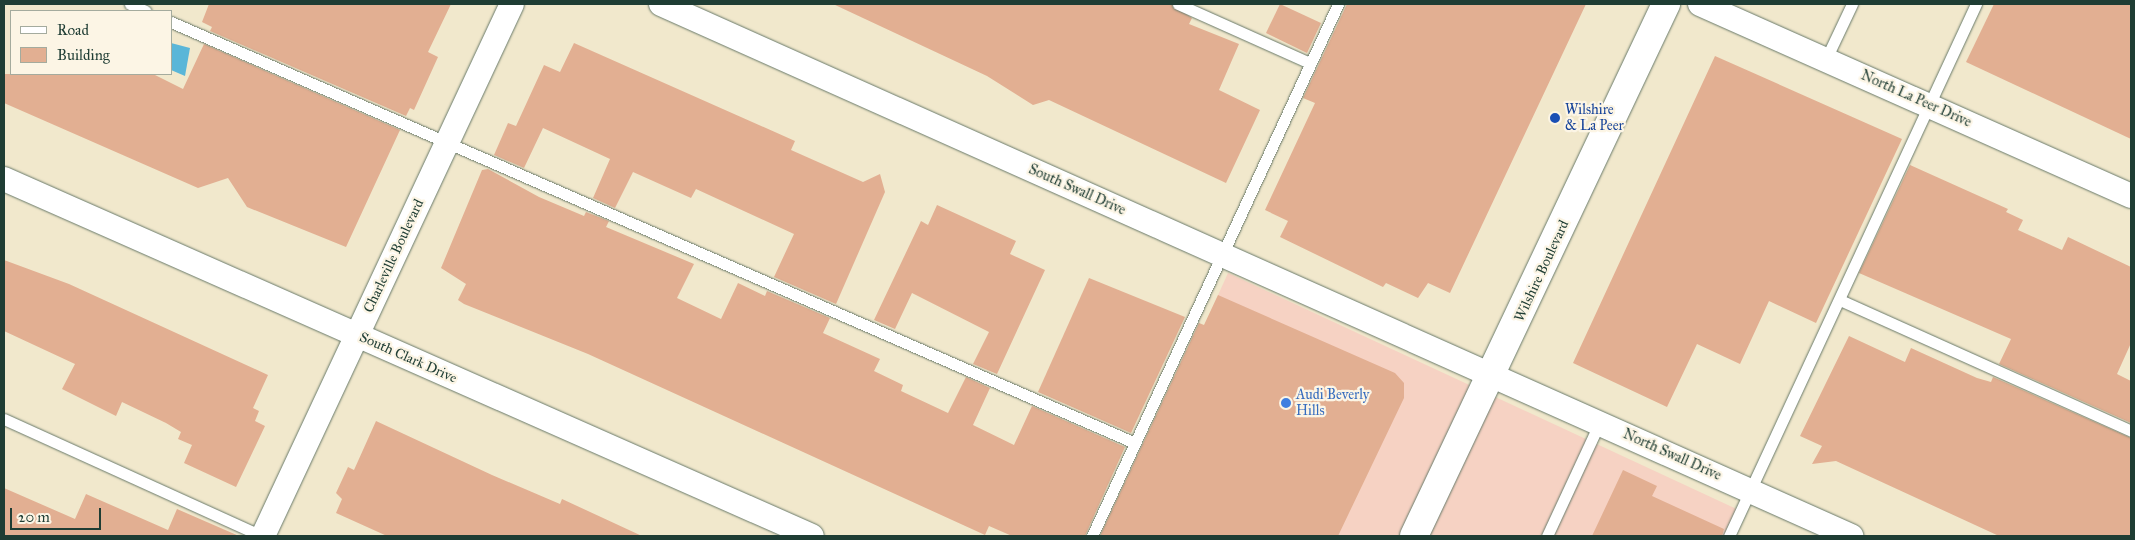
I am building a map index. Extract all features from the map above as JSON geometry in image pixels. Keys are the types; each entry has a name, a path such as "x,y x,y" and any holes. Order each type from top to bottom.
{"main road":[{"name":"Wilshire Boulevard","path":"1414,536 1494,374 1666,4"}],"street":[{"name":"Charleville Boulevard","path":"263,536 512,4"},
{"name":"South Swall Drive","path":"661,4 1222,255 1494,374"},
{"name":"North La Peer Drive","path":"1700,4 2131,196"},
{"name":"South Clark Drive","path":"4,179 812,536"},
{"name":"North Swall Drive","path":"1494,374 1851,536"}],"lane":[{"path":"130,4 144,10"},
{"path":"1178,4 1310,63"},
{"path":"1092,536 1338,4"},
{"path":"1826,59 1852,4"},
{"path":"1729,536 1976,4"},
{"path":"172,22 1135,443"},
{"path":"1840,300 2131,431"},
{"path":"4,420 263,536"},
{"path":"1547,536 1600,422"}],"shaded area":[{"path":"1228,273 1743,512 1732,536 1109,536"}],"water":[{"path":"172,43 190,48 185,76 172,70"}],"building":[{"path":"209,4 451,4 428,52 438,57 414,110 410,108 406,116 210,31 212,27 202,22"},
{"path":"833,4 1171,4 1192,18 1189,24 1239,44 1219,90 1260,110 1226,183 1049,100 1033,105 987,76"},
{"path":"1280,4 1321,23 1307,53 1266,33"},
{"path":"1347,4 1586,4 1450,293 1428,283 1418,298 1386,283 1383,287 1280,237 1288,221 1265,210 1315,103 1303,98"},
{"path":"1994,4 2131,4 2131,139 1966,62"},
{"path":"574,43 795,141 791,150 863,182 880,174 885,192 836,304 774,277 794,234 696,189 691,198 633,172 615,208 593,198 610,159 543,128 524,168 494,155 508,123 516,126 544,65 560,72"},
{"path":"204,44 400,130 346,247 247,207 228,178 198,188 4,103 4,74 155,75 183,89"},
{"path":"1715,56 1902,139 1816,323 1769,301 1740,364 1697,344 1667,407 1573,363"},
{"path":"1910,165 2008,209 2006,212 2023,220 2018,230 2062,250 2068,237 2131,267 2131,343 2117,374 2131,381 2131,423 1999,364 2011,339 1859,273"},
{"path":"488,169 539,197 584,216 586,212 609,221 606,227 694,264 677,298 721,319 738,283 765,296 767,291 830,318 823,333 880,359 874,371 903,385 901,391 948,413 966,377 990,388 973,425 1014,445 1032,406 1125,447 1085,536 1012,536 989,526 985,535 588,354 464,304 458,300 466,284 441,268 482,170"},
{"path":"937,205 1016,241 1010,254 1045,270 997,374 973,364 989,332 912,293 895,329 874,320 921,221 928,225"},
{"path":"4,260 69,284 268,375 253,408 259,411 255,421 265,426 236,487 184,463 192,445 178,439 181,432 166,423 122,402 116,416 62,389 75,364 4,331"},
{"path":"1089,278 1185,317 1131,433 1038,392"},
{"name":"Audi Beverly Hills","path":"1218,295 1395,373 1404,383 1404,398 1338,536 1100,536 1199,323 1204,325"},
{"path":"1849,336 1905,362 1911,348 1977,378 1991,382 1993,377 2131,438 2131,536 1999,536 1836,461 1812,464 1822,446 1800,436"},
{"path":"376,421 492,475 560,504 562,499 642,536 387,536 336,513 342,499 336,493 348,467 354,470"},
{"path":"1623,470 1657,486 1652,496 1724,529 1722,536 1592,536"},
{"path":"4,488 75,519 86,494 168,530 177,509 239,536 4,536"}],"place":[{"name":"Wilshire & La Peer","path":"1555,118"},
{"name":"Audi Beverly Hills","path":"1286,403"}]}
